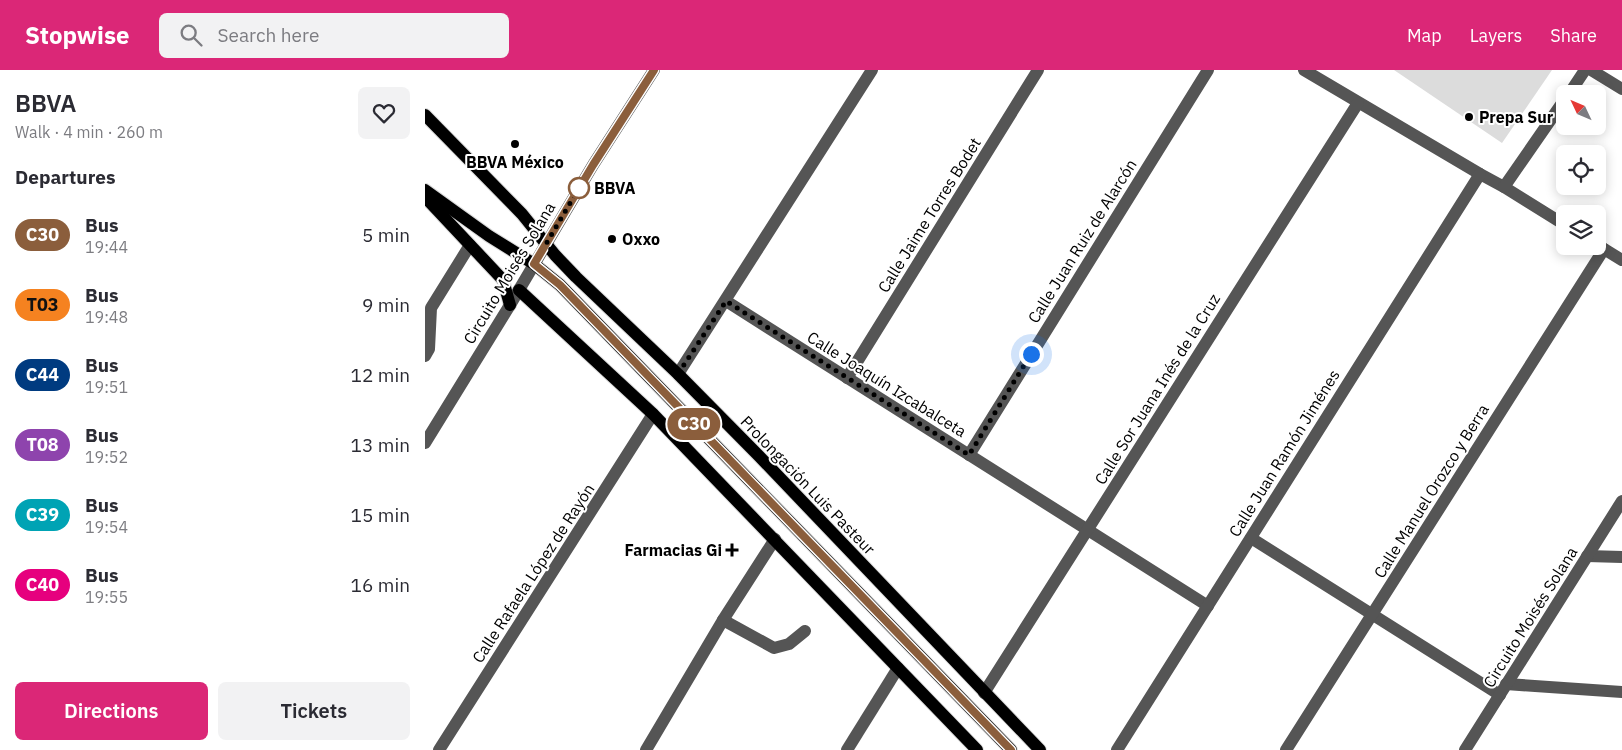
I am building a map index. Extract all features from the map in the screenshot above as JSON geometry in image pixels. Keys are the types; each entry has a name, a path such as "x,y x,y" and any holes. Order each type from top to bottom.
{"main road":[{"name":"Prolongación Luis Pasteur","path":"425,115 522,214 576,277 678,374 790,488 1040,750"},
{"path":"425,190 489,236 534,264 560,285 1011,750"},
{"path":"425,197 503,280 510,305"},
{"path":"519,290 653,414 977,750"}],"street":[{"name":"Circuito Moisés Solana","path":"425,443 593,165 654,70"},
{"path":"678,374 872,70"},
{"name":"Calle Jaime Torres Bodet","path":"847,378 1038,70"},
{"name":"Calle Juan Ruiz de Alarcón","path":"969,455 1208,70"},
{"path":"1304,70 1556,219"},
{"path":"1575,85 1585,70"},
{"path":"1591,70 1622,89"},
{"name":"Calle Sor Juana Inés de la Cruz","path":"984,693 1358,103"},
{"path":"1504,187 1556,112"},
{"name":"Calle Juan Ramón Jiménes","path":"1117,750 1479,174"},
{"path":"425,356 429,349 431,308 470,245"},
{"path":"1606,250 1622,260"},
{"name":"Calle Manuel Orozco y Berra","path":"1286,750 1596,255"},
{"name":"Calle Joaquín Izcabalceta","path":"726,301 1208,606"},
{"name":"Calle Rafaela López de Rayón","path":"445,748 653,414"},
{"name":"Circuito Moisés Solana","path":"1465,750 1622,501"},
{"path":"1251,538 1372,615 1503,690 1622,692"},
{"path":"645,750 723,620 775,539"},
{"path":"1587,556 1622,557"},
{"path":"723,620 774,648 789,644 805,631"},
{"path":"847,750 898,668"}],"shaded area":[{"path":"1394,70 1552,70 1502,143"}],"bus line":[{"name":"C30","path":"654,70 593,165 534,264 560,285 1011,750"}],"place":[{"name":"Prepa Sur","path":"1469,117"},
{"name":"BBVA México","path":"515,144"},
{"name":"BBVA","path":"579,188"},
{"name":"Oxxo","path":"612,239"},
{"name":"Farmacias Gi","path":"732,550"}],"route":[{"path":"579,188 546,244 576,277 678,374 726,301 969,455 1031,354"}]}
